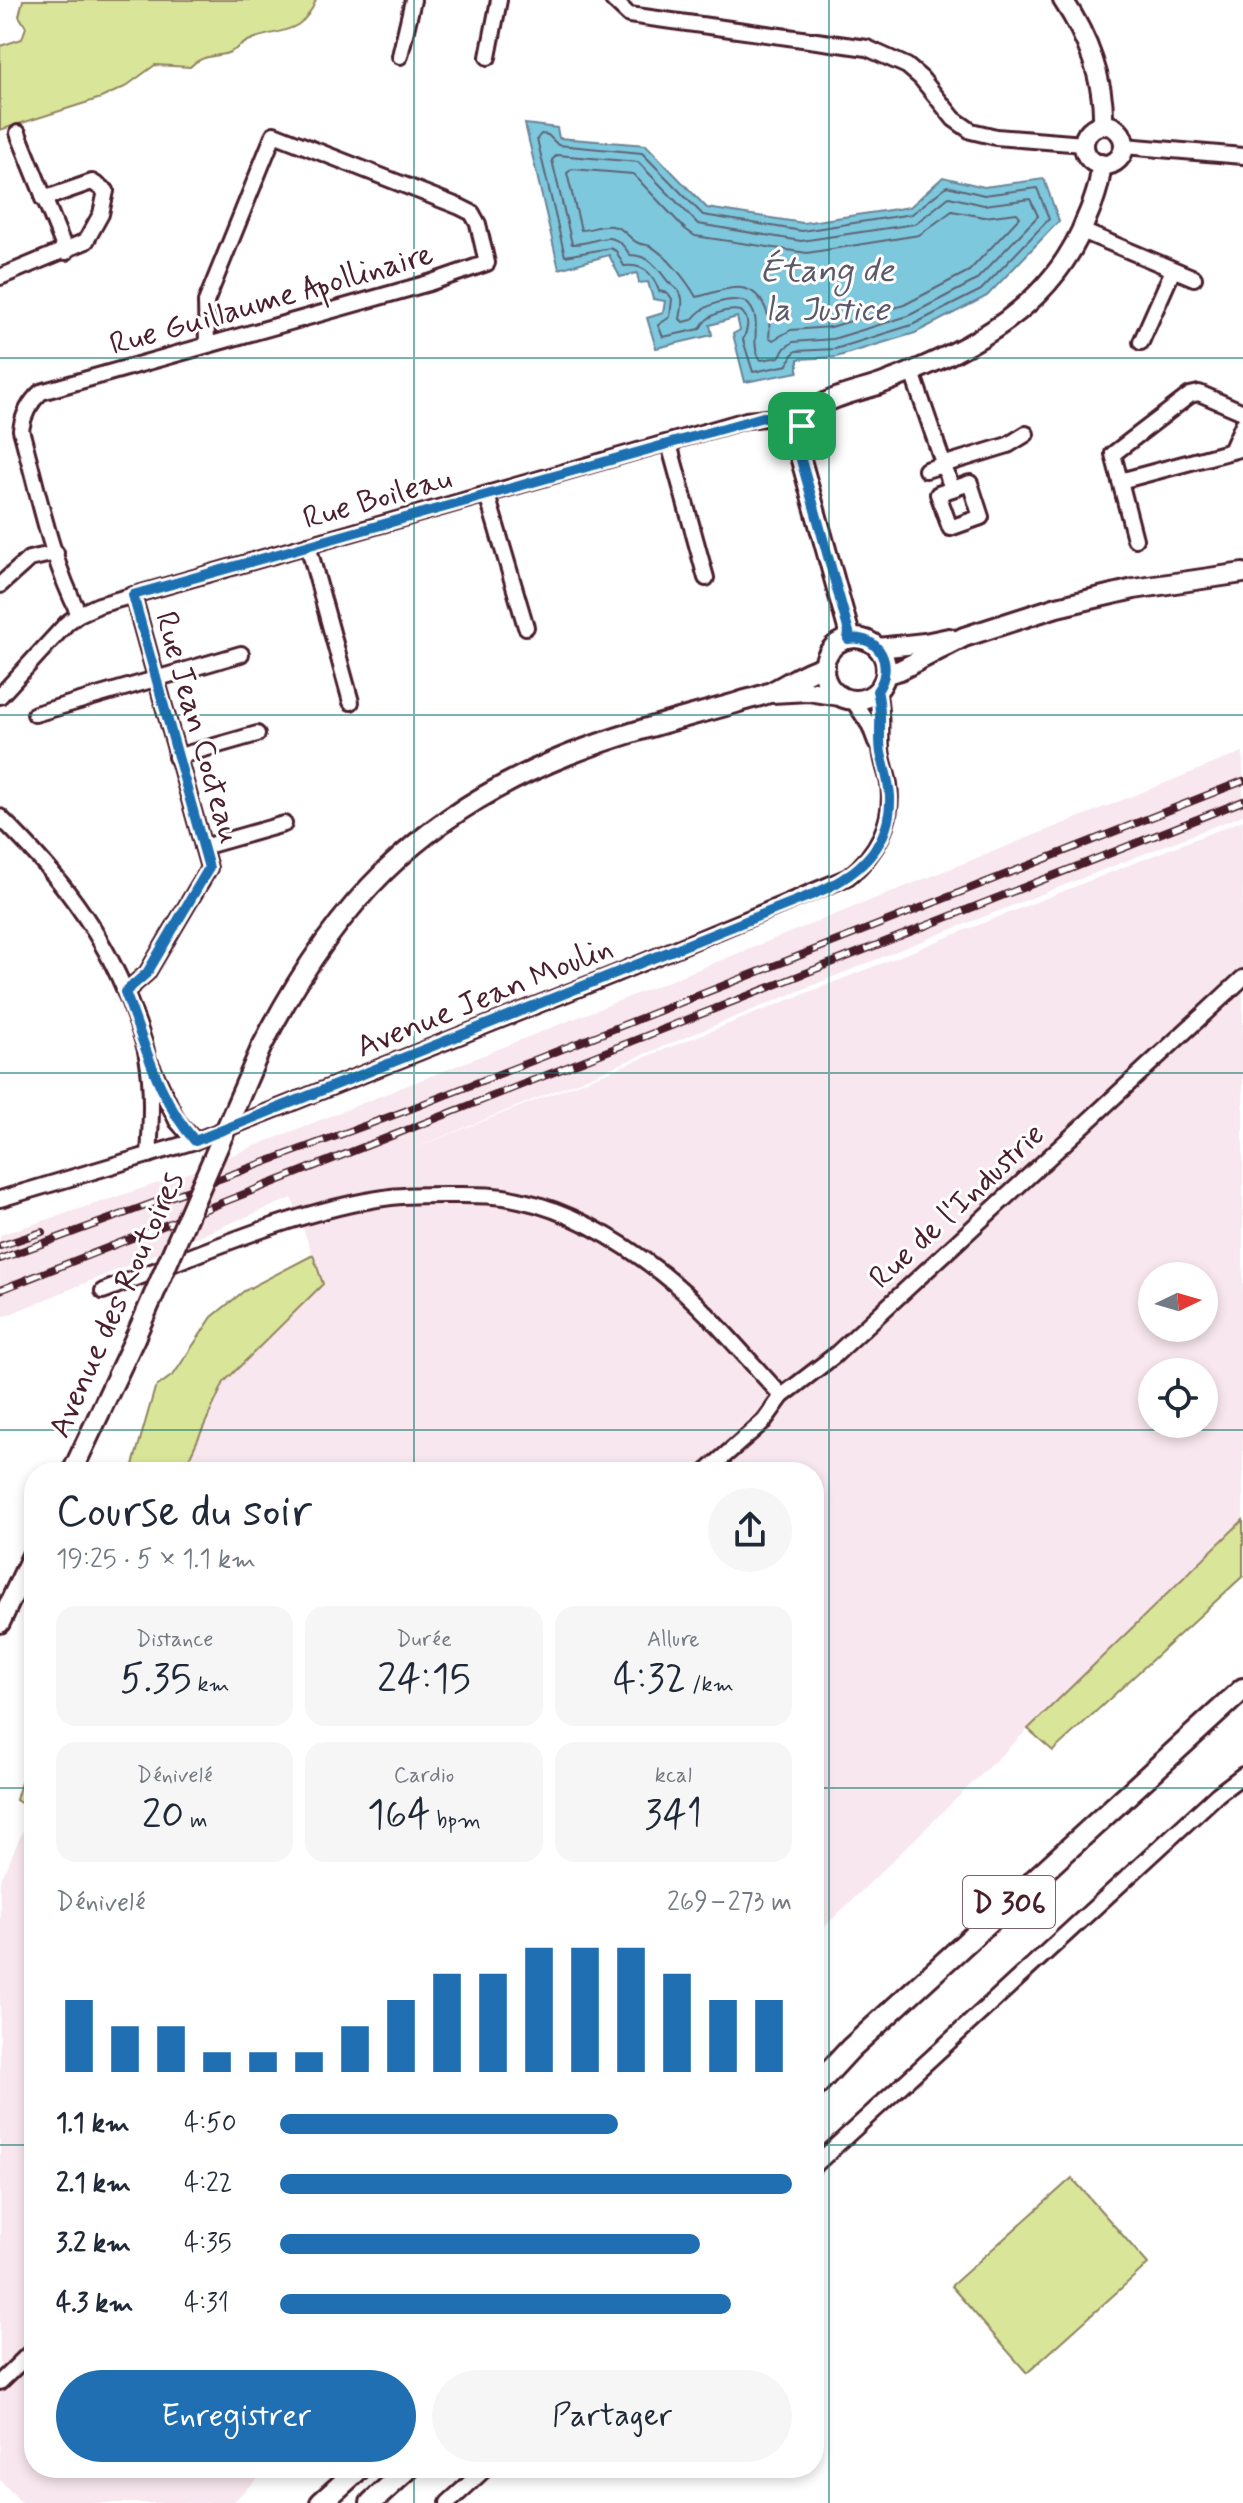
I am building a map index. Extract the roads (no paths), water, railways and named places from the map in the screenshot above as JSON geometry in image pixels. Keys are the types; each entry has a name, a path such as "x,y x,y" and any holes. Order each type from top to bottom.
{"main road":[{"name":"D 306","path":"824,2077 851,2048 1243,1689"},
{"name":"D 306","path":"824,2067 851,2048"},
{"path":"321,2503 349,2478"},
{"path":"371,2503 398,2478"}],"street":[{"path":"400,56 413,0"},
{"path":"488,57 499,0"},
{"path":"613,0 629,15 867,48 907,66 928,86 954,119 971,131 996,137 1084,144"},
{"path":"1063,0 1087,44 1098,74 1103,125"},
{"path":"1103,125 1120,133 1124,146 1114,162 1101,164 1090,160 1084,144 1088,133 1103,125"},
{"path":"18,133 66,252"},
{"name":"Rue Guillaume Apollinaire","path":"79,614 69,595 21,430 23,419 41,392 429,283 487,263 478,224 472,213 274,134 206,302 207,345"},
{"path":"1124,146 1243,156"},
{"path":"848,639 849,632 798,449 802,426 814,409 826,402 912,372 988,335 1039,295 1061,268 1082,231 1099,181 1101,164"},
{"path":"0,277 66,252 86,241 101,214 106,191 92,182 43,199"},
{"path":"1082,231 1194,278"},
{"path":"1141,342 1173,270"},
{"path":"912,372 952,489"},
{"path":"1135,539 1113,454 1190,395 1199,393 1243,412"},
{"name":"Rue Boileau","path":"0,696 79,614 133,595 763,417 775,417 802,426"},
{"path":"1120,481 1237,449 1243,424"},
{"path":"926,470 1008,445 1026,434"},
{"path":"669,444 706,578"},
{"path":"487,495 526,627"},
{"path":"308,545 351,702"},
{"path":"0,585 29,559 56,553"},
{"name":"Avenue des Routoires","path":"769,693 808,691 862,699 900,670 964,637 1057,607 1134,589 1243,573"},
{"name":"Rue Jean Cocteau","path":"125,992 147,973 209,868 133,595"},
{"name":"Avenue des Routoires","path":"77,1462 135,1338 261,1048 305,969 338,921 402,854 449,818 511,781 568,755 619,737 769,693 812,669 825,666 832,649 848,639 864,639 878,648 964,637"},
{"path":"878,648 886,665 881,683 881,749"},
{"path":"35,714 241,654"},
{"path":"825,666 828,683 846,698 881,749"},
{"path":"176,757 257,734"},
{"name":"Avenue Jean Moulin","path":"0,1199 195,1141 615,974 848,877 869,858 879,843 888,817 889,784 881,749"},
{"path":"0,817 52,870 101,941 125,992 147,1057 177,1121 195,1141"},
{"path":"203,847 284,824"},
{"name":"Rue de l'Industrie","path":"717,1462 764,1421 782,1396 834,1356 1243,978"},
{"path":"147,1057 151,1127 149,1155"},
{"path":"103,1291 233,1241 316,1214 391,1197 487,1195 535,1204 573,1218 632,1252 666,1276 714,1321 782,1396"},
{"path":"0,1623 24,1572"},
{"path":"824,2157 1218,1794 1243,1775"},
{"path":"0,2382 24,2359"},
{"path":"448,2503 475,2478"}],"water":[{"name":"Étang de la Justice","path":"525,124 557,128 559,138 646,145 707,208 803,223 910,207 943,177 984,187 1044,179 1059,221 987,296 915,333 836,357 798,359 798,372 745,382 733,334 740,330 737,317 710,325 712,335 656,348 647,318 663,313 665,301 653,299 648,282 639,283 637,273 620,277 609,255 559,269"}],"railway":[{"path":"0,1259 405,1111 1243,781"},
{"path":"0,1290 1243,801"},
{"path":"0,1246 42,1232"}]}
